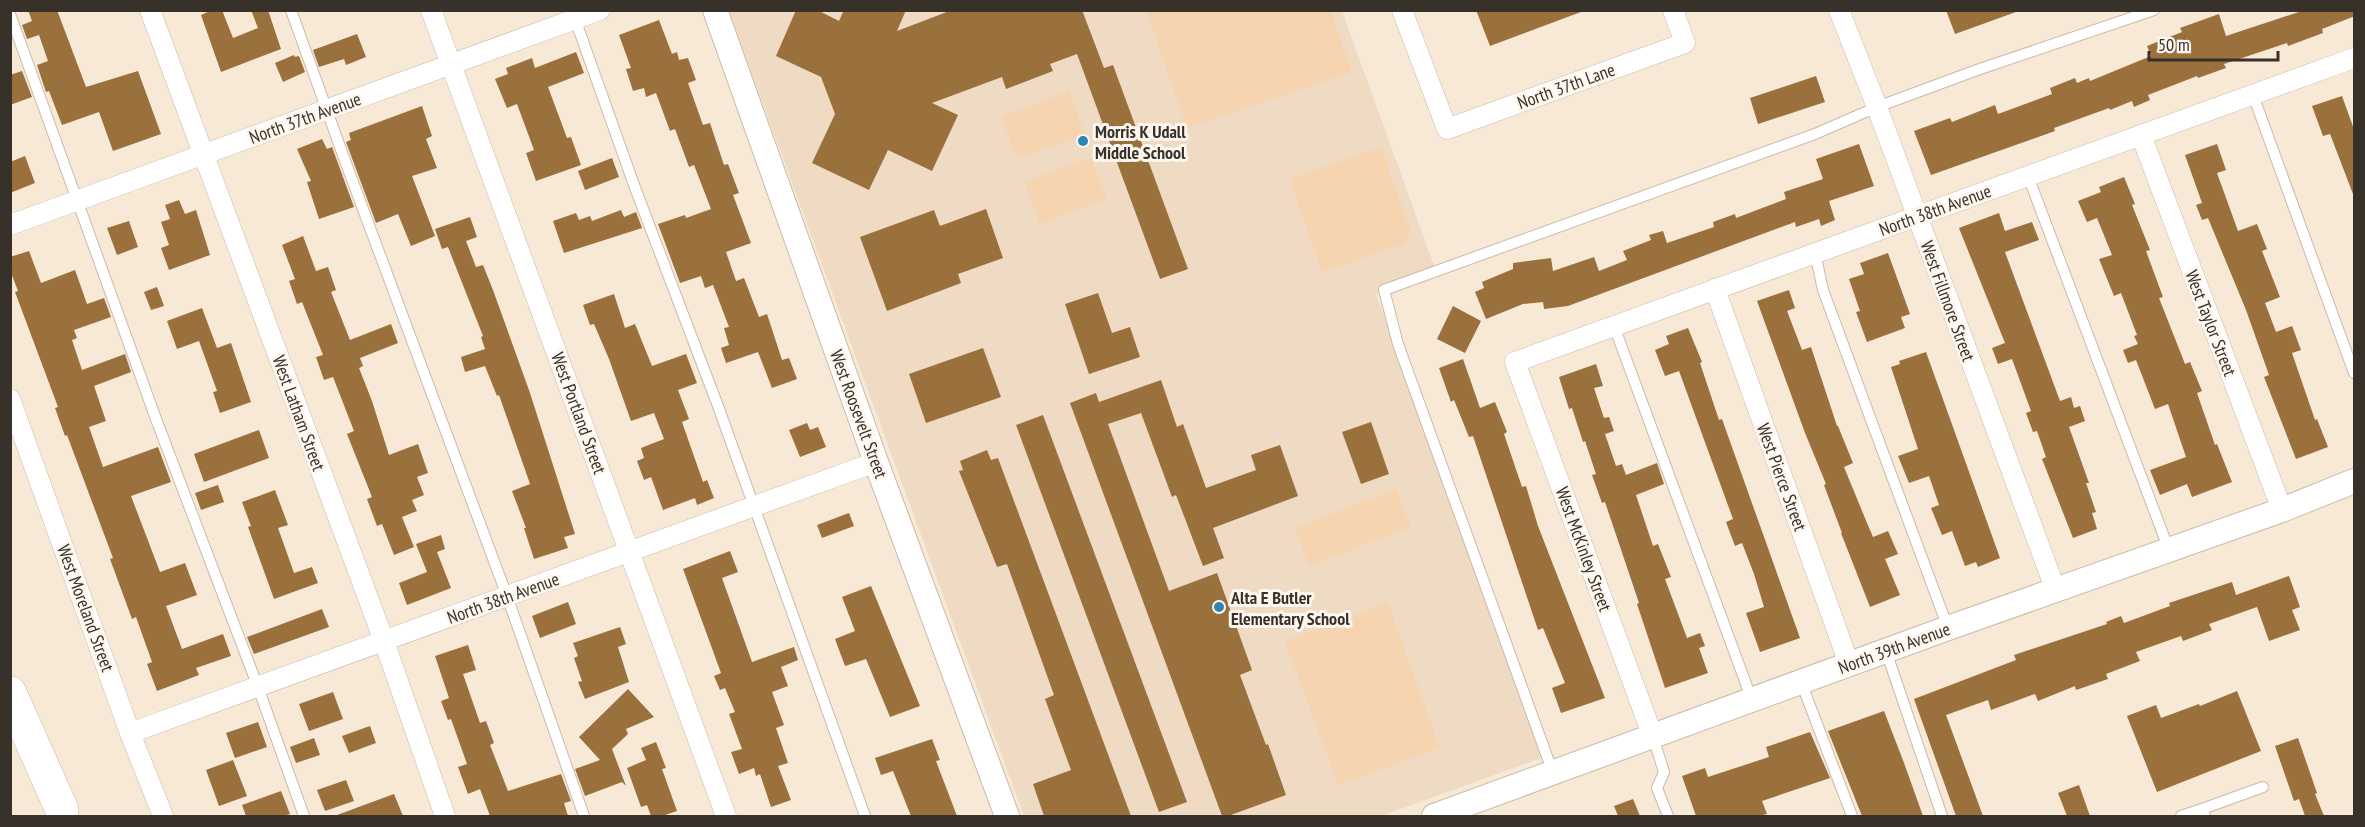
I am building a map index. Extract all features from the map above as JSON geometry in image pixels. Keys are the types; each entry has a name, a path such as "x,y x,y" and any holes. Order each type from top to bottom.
{"highway":[{"path":"10,693 64,813"},
{"path":"10,711 64,813"}],"street":[{"name":"West Latham Street","path":"150,10 384,641 445,816"},
{"name":"West Portland Street","path":"431,10 726,816"},
{"name":"North 37th Avenue","path":"10,225 451,65 574,15 600,10"},
{"name":"West Roosevelt Street","path":"715,10 876,462 1007,816"},
{"name":"North 37th Lane","path":"1402,10 1447,129 1685,43 1673,10"},
{"name":"West Fillmore Street","path":"1839,10 2056,591"},
{"name":"North 38th Avenue","path":"1515,362 2355,58"},
{"name":"West Taylor Street","path":"2141,135 2282,510"},
{"name":"West Pierce Street","path":"1715,290 1849,664"},
{"name":"West McKinley Street","path":"1515,362 1653,737"},
{"name":"West Moreland Street","path":"10,399 130,733 163,816"},
{"name":"North 38th Avenue","path":"130,733 876,462"},
{"name":"North 39th Avenue","path":"1434,816 1948,628 2282,510 2355,481"}],"lane":[{"path":"291,10 507,596 584,816"},
{"path":"1553,773 1398,344 1384,290 1815,134 1877,107 1977,70 2154,10"},
{"path":"10,14 156,418 258,687 304,816"},
{"path":"574,15 634,185 718,406 752,507 865,816"},
{"path":"2253,95 2355,373"},
{"path":"2028,176 2169,550"},
{"path":"1815,253 1823,290 1948,628"},
{"path":"1614,326 1753,700"},
{"path":"1886,651 1942,816"},
{"path":"1801,682 1852,816"},
{"path":"1653,737 1664,772 1657,788 1668,816"},
{"path":"2181,816 2204,813 2263,787"}],"shaded area":[{"path":"729,11 1342,11 1436,271 1376,295 1547,756 1381,816 1024,816"},
{"path":"1146,11 1331,11 1352,72 1187,128"},
{"path":"1069,91 1085,134 1017,159 1001,117"},
{"path":"1381,147 1411,232 1405,243 1322,272 1289,179"},
{"path":"1091,157 1107,199 1040,224 1024,182"},
{"path":"1396,489 1411,527 1309,566 1295,528"},
{"path":"1388,603 1440,748 1338,785 1285,641"}],"building":[{"path":"28,10 57,10 86,87 138,71 161,134 113,151 99,112 62,125 49,91 46,92 37,65 48,61 39,35 27,39 22,25 32,21"},
{"path":"212,10 222,10 233,38 258,28 251,10 268,10 281,49 221,72 201,15"},
{"path":"796,10 817,10 839,21 844,10 906,10 897,31 952,10 1082,10 1104,68 1113,65 1188,269 1160,279 1077,54 1050,64 1053,71 1006,89 1002,77 932,103 958,115 932,171 888,150 869,190 812,163 835,114 821,77 776,56"},
{"path":"1476,10 1581,10 1581,12 1490,46"},
{"path":"1946,10 2015,10 2016,12 1955,34"},
{"path":"2305,10 2355,10 2355,16 2322,29 2323,33 2288,46 2287,43 2224,64 2226,68 2198,78 2197,76 2148,95 2150,100 2134,107 2132,101 2110,110 2109,108 2054,128 2055,131 1931,175 1914,131 1950,118 1952,122 1995,105 1998,114 2052,94 2050,88 2075,78 2077,83 2089,78 2090,81 2151,56 2147,46 2182,32 2180,28 2219,14 2226,36"},
{"path":"659,20 672,54 677,52 679,60 688,58 696,80 688,83 703,125 710,123 724,165 728,164 739,193 733,195 751,243 726,252 736,281 744,278 759,317 767,314 782,360 789,358 797,379 772,388 758,352 726,363 721,348 729,345 724,328 729,327 713,285 705,288 701,276 680,283 658,224 685,215 686,218 711,209 694,165 689,167 675,129 670,131 656,93 646,97 644,88 633,91 626,69 631,68 619,35"},
{"path":"357,34 366,57 346,65 344,59 319,67 313,50"},
{"path":"576,52 584,73 548,87 567,138 571,137 581,165 536,181 526,153 534,150 517,104 507,108 495,79 508,74 506,68 532,58 535,68"},
{"path":"294,55 299,56 305,72 283,82 275,63"},
{"path":"22,71 32,97 10,105 10,75"},
{"path":"1816,76 1825,102 1758,124 1750,98"},
{"path":"2342,96 2355,132 2353,194 2330,134 2323,136 2312,106"},
{"path":"422,106 432,136 426,139 437,168 412,176 435,236 411,246 398,214 376,223 346,142 351,140 349,133"},
{"path":"322,139 327,149 332,147 354,207 319,219 307,182 311,181 297,149"},
{"path":"1859,144 1874,186 1829,201 1835,220 1821,226 1819,219 1796,227 1795,222 1568,306 1544,309 1543,302 1523,304 1486,319 1475,292 1484,288 1482,282 1513,269 1513,263 1551,258 1553,271 1594,257 1599,271 1627,260 1623,251 1651,240 1649,235 1663,231 1667,243 1714,227 1713,222 1735,214 1736,218 1786,199 1784,192 1823,179 1816,159"},
{"path":"2217,144 2226,170 2217,173 2238,231 2257,224 2267,249 2262,251 2280,297 2265,303 2276,332 2292,326 2301,350 2292,353 2315,420 2317,419 2328,447 2296,459 2264,377 2269,375 2246,310 2208,218 2202,220 2196,205 2202,203 2185,155"},
{"path":"25,156 35,183 10,193 10,162"},
{"path":"612,158 619,177 585,190 578,171"},
{"path":"2124,177 2135,204 2132,205 2150,250 2146,251 2163,297 2159,298 2185,364 2190,362 2202,391 2197,393 2215,445 2217,444 2232,482 2192,497 2187,484 2160,495 2150,470 2186,457 2168,404 2155,409 2136,360 2128,363 2123,350 2138,344 2134,336 2137,335 2121,293 2114,296 2099,259 2112,255 2097,218 2087,222 2078,201 2101,192 2099,187"},
{"path":"179,200 185,214 196,210 210,255 169,270 161,248 169,245 161,222 170,219 165,205"},
{"path":"986,209 1003,258 958,274 961,283 887,311 860,237 934,210 940,226"},
{"path":"621,210 624,217 636,212 642,228 564,253 553,221 576,213 579,220 590,216 592,221"},
{"path":"1999,213 2005,231 2032,222 2039,240 2005,252 2060,401 2071,397 2074,408 2080,406 2085,421 2069,427 2089,483 2086,483 2096,512 2092,513 2097,529 2073,538 2042,459 2046,457 2037,431 2033,432 2026,413 2031,411 2012,359 1998,364 1992,348 2005,343 1959,228"},
{"path":"470,217 477,237 466,241 476,267 483,265 493,290 530,393 575,534 564,537 568,548 534,559 524,528 526,528 512,491 530,484 499,395 497,396 485,366 465,372 461,357 485,349 481,337 483,336 448,247 442,249 435,229"},
{"path":"129,221 138,247 117,255 107,228"},
{"path":"303,236 316,271 328,267 336,290 331,292 350,340 391,324 398,343 360,358 363,366 359,368 389,455 418,444 428,473 417,477 424,495 412,500 417,511 402,517 414,547 394,555 382,524 377,526 367,499 372,497 347,434 354,431 333,377 324,380 316,357 323,355 302,302 297,304 289,281 295,279 282,245"},
{"path":"29,251 41,283 75,270 87,304 104,298 111,317 74,330 77,338 72,340 82,370 125,354 131,372 94,386 106,421 89,427 103,467 158,447 171,482 131,496 160,572 185,563 197,595 166,606 182,649 223,634 231,656 196,668 199,675 157,691 147,664 152,662 136,617 132,619 110,559 113,558 67,435 65,436 55,408 58,407 15,292 18,291 10,270 10,257"},
{"path":"1888,253 1910,314 1901,317 1905,328 1867,342 1856,312 1860,311 1849,279 1864,274 1860,263"},
{"path":"157,287 164,306 151,310 144,292"},
{"path":"1789,290 1795,308 1787,311 1802,350 1811,347 1837,426 1853,463 1844,467 1867,523 1873,537 1888,531 1898,554 1885,559 1900,595 1870,607 1757,301"},
{"path":"1098,293 1112,333 1130,327 1140,357 1089,374 1065,304"},
{"path":"614,294 625,328 635,324 652,366 686,354 697,383 678,390 689,419 682,422 703,482 707,480 714,498 697,505 695,498 663,510 651,477 644,480 637,461 644,458 641,448 664,439 654,413 631,421 609,359 594,324 590,325 583,305"},
{"path":"1453,306 1481,321 1465,353 1437,339"},
{"path":"202,308 217,348 231,343 251,402 220,413 213,392 217,391 199,341 177,349 167,321"},
{"path":"1688,328 1702,362 1700,363 1719,420 1722,419 1800,638 1760,652 1746,613 1764,607 1754,574 1742,543 1735,546 1726,522 1733,519 1679,371 1665,376 1655,350 1669,344 1666,336"},
{"path":"983,348 1001,397 926,423 909,374"},
{"path":"1926,352 2000,558 1978,567 1976,562 1965,566 1952,531 1942,535 1931,508 1939,505 1929,476 1909,483 1898,456 1918,449 1891,367 1900,364 1899,361"},
{"path":"1463,359 1480,408 1495,402 1507,432 1504,434 1522,487 1526,486 1538,526 1605,698 1561,713 1552,688 1565,683 1543,628 1538,630 1473,436 1469,437 1454,400 1451,402 1439,368"},
{"path":"1596,364 1603,386 1594,388 1604,418 1609,417 1614,431 1605,434 1616,466 1622,464 1626,475 1657,463 1664,484 1636,495 1653,546 1658,544 1671,577 1665,579 1687,638 1700,633 1705,646 1699,648 1708,673 1665,688 1605,502 1602,503 1592,475 1596,474 1585,441 1583,442 1572,408 1569,409 1559,377"},
{"path":"1161,380 1177,427 1183,424 1206,488 1256,470 1251,455 1280,445 1298,496 1213,528 1224,558 1203,566 1176,495 1172,497 1141,413 1108,424 1169,591 1217,573 1252,670 1240,675 1286,795 1228,816 1222,816 1070,403 1096,393 1099,402"},
{"path":"1043,415 1187,802 1159,812 1016,425"},
{"path":"1371,422 1389,474 1361,484 1342,432"},
{"path":"807,423 810,430 818,427 826,447 800,457 789,430"},
{"path":"259,430 269,458 204,482 194,454"},
{"path":"987,450 991,460 998,458 1131,816 1044,816 1033,784 1071,770 1045,699 1054,695 1007,564 997,567 959,471 963,470 960,461"},
{"path":"218,485 224,502 201,510 195,493"},
{"path":"275,490 288,525 278,528 294,573 312,567 318,583 274,599 248,527 251,526 242,502"},
{"path":"849,513 854,526 822,538 817,525"},
{"path":"441,535 445,549 437,552 451,588 407,605 399,583 427,572 416,544"},
{"path":"730,551 738,572 722,578 752,662 794,647 798,660 781,667 788,686 772,692 784,725 776,728 788,763 778,766 791,800 771,807 760,774 756,776 754,768 739,774 731,752 742,749 729,714 735,712 725,688 720,690 714,676 721,673 683,569"},
{"path":"2289,576 2300,607 2292,610 2300,630 2269,641 2257,607 2209,624 2212,630 2183,641 2181,636 2136,652 2140,661 2106,674 2108,679 2076,690 2075,686 2038,701 2035,694 1991,710 1988,700 1946,715 1983,816 1956,816 1914,699 2016,660 2014,655 2107,624 2106,622 2121,616 2124,623 2170,606 2169,603 2232,582 2236,595"},
{"path":"871,586 920,706 890,717 866,659 845,666 835,639 855,631 842,597"},
{"path":"568,602 576,624 540,638 532,616"},
{"path":"322,609 329,627 254,654 247,637"},
{"path":"620,627 626,644 618,647 629,682 585,699 578,682 582,681 574,658 578,656 573,643"},
{"path":"468,645 476,670 463,674 480,723 486,721 494,743 490,745 508,791 561,774 571,801 564,803 568,816 490,816 480,789 468,794 458,767 467,764 451,719 448,720 441,701 449,698 435,656"},
{"path":"628,689 654,717 626,729 628,734 612,749 626,786 622,782 585,796 575,769 600,760 579,737"},
{"path":"2237,691 2261,751 2157,792 2127,716 2156,705 2161,718"},
{"path":"333,692 343,719 309,731 299,704"},
{"path":"1884,711 1923,816 1862,816 1828,731"},
{"path":"258,722 267,747 235,758 226,733"},
{"path":"370,726 376,743 349,753 342,736"},
{"path":"1810,732 1830,778 1762,801 1767,814 1696,816 1682,776 1705,768 1708,777 1769,757 1766,747"},
{"path":"314,738 320,755 296,763 290,747"},
{"path":"2298,738 2324,816 2305,816 2299,799 2294,801 2275,746"},
{"path":"932,739 940,760 936,761 957,816 911,816 893,771 881,775 875,758"},
{"path":"656,742 666,768 662,769 677,811 662,816 651,816 647,805 641,807 627,768 646,760 641,748"},
{"path":"233,760 247,796 219,806 206,770"},
{"path":"346,780 354,801 325,811 317,790"},
{"path":"2079,785 2090,816 2067,816 2058,793"},
{"path":"281,791 290,814 246,816 242,805"},
{"path":"394,794 403,816 337,816 337,815"},
{"path":"1633,799 1640,816 1618,816 1614,806"}],"place":[{"name":"Morris K Udall Middle School","path":"1083,141"},
{"name":"Alta E Butler Elementary School","path":"1219,607"}]}
